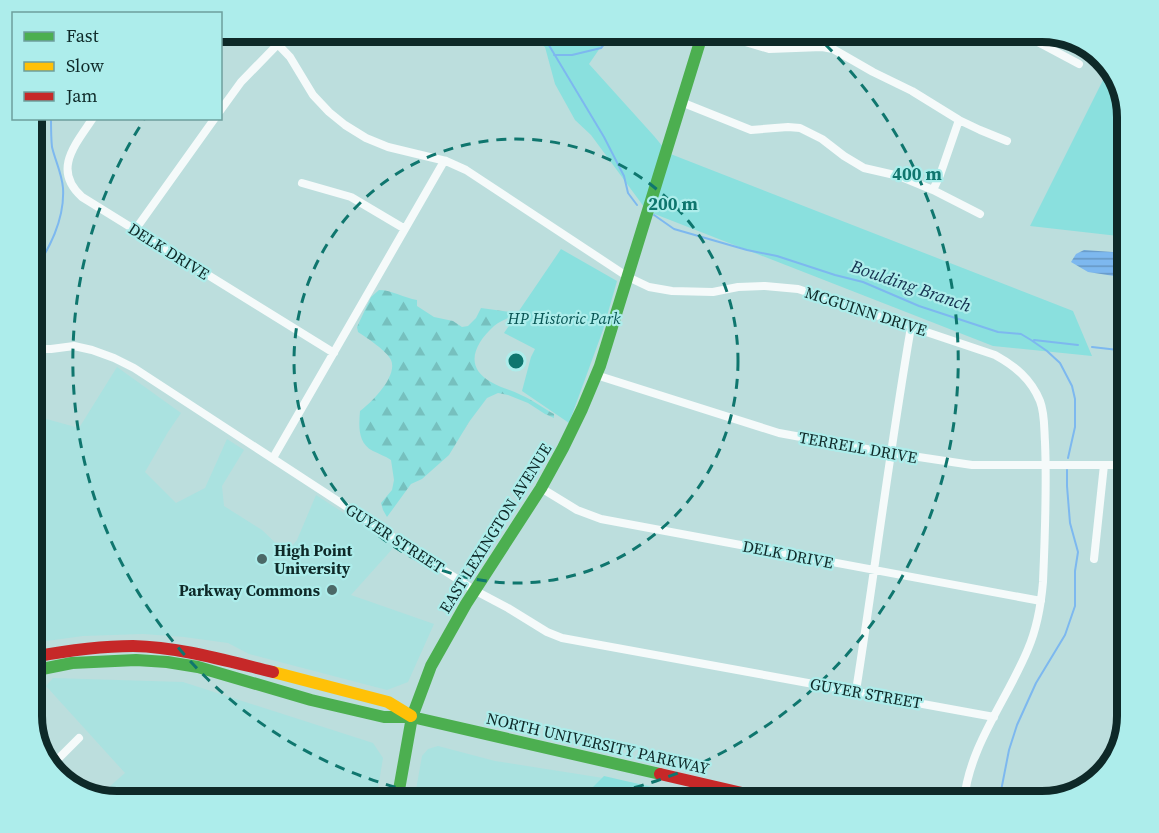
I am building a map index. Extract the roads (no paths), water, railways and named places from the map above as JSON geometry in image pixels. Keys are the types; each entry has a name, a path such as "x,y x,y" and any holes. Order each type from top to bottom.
{"main road":[{"name":"EAST LEXINGTON AVENUE","path":"398,791 412,717 435,660 474,590 541,488 582,409 596,375 700,42"},
{"name":"NORTH UNIVERSITY PARKWAY","path":"73,650 117,646 138,647 213,657 388,702 412,717"},
{"path":"42,655 73,650"},
{"path":"42,662 59,659 73,650"},
{"name":"NORTH UNIVERSITY PARKWAY","path":"42,669 72,663 136,660 198,667 311,700 384,717 412,717 733,791"}],"street":[{"path":"746,42 769,49 822,47 833,49 912,91 959,120 1007,141"},
{"path":"1037,42 1078,64"},
{"path":"222,108 241,82 278,44"},
{"name":"MCGUINN DRIVE","path":"278,44 290,57 313,95 345,125 366,138 388,147 446,162 466,171 628,277 649,286 672,291 713,292 738,287 765,286 798,289 995,355 1011,364 1022,374 1035,390 1044,413 1046,466 1044,582 1033,635 980,745 969,773 966,791"},
{"path":"681,102 751,130 800,128 822,139 864,168 899,176 980,214"},
{"name":"DELK DRIVE","path":"92,120 68,159 68,177 72,186 82,197 334,353"},
{"path":"135,230 214,120"},
{"path":"933,190 959,120"},
{"path":"273,458 443,163 446,162"},
{"path":"302,183 351,197 405,229"},
{"path":"856,691 896,410 911,327"},
{"name":"GUYER STREET","path":"42,349 74,346 114,358 134,368 474,590 547,632 562,638 994,717"},
{"name":"TERRELL DRIVE","path":"596,375 779,433 891,453 972,465 1117,465"},
{"path":"1094,560 1104,465"},
{"name":"DELK DRIVE","path":"541,488 577,510 601,519 1041,601"},
{"path":"57,760 80,738"}],"waterway":[{"name":"Boulding Branch","path":"547,42 604,137 624,176 628,193 637,205"},
{"path":"554,55 572,55 601,48 606,42"},
{"path":"42,258 59,223 63,200 61,178 52,147 51,120"},
{"name":"Boulding Branch","path":"654,215 674,229 747,250 777,256 863,282 919,306 998,332 1021,334 1047,351 1060,363 1072,386 1075,399 1075,427 1068,458"},
{"path":"1034,340 1078,345"},
{"path":"1092,347 1117,350"},
{"name":"Boulding Branch","path":"1001,791 1009,750 1017,725 1036,683 1065,635 1075,606 1075,571 1078,552 1070,523 1067,470"}],"place":[{"name":"High Point University","path":"262,559"},
{"name":"Parkway Commons","path":"332,590"}],"park label":[{"name":"HP Historic Park","path":"564,318"}]}
